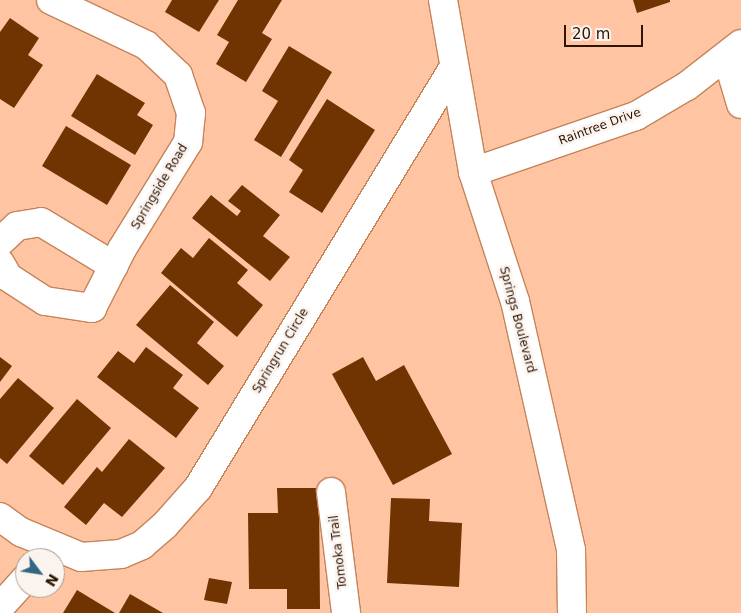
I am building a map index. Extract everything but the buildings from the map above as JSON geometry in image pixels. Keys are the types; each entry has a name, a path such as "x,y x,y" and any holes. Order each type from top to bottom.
{"street":[{"name":"Springside Road","path":"0,263 8,277 45,301 92,308 114,266 188,142 191,113 178,75 146,46 51,0"},
{"name":"Springs Boulevard","path":"443,0 473,172 515,301 571,550 572,613"},
{"path":"734,50 741,104"},
{"name":"Raintree Drive","path":"473,172 636,116 734,50"},
{"name":"Springrun Circle","path":"65,555 81,557 121,554 142,545 198,488 454,68"},
{"path":"0,242 17,226 41,222 114,266"},
{"name":"Tomoka Trail","path":"331,492 346,613"},
{"name":"Springrun Circle","path":"0,517 42,548"},
{"path":"0,607 15,590"}]}
